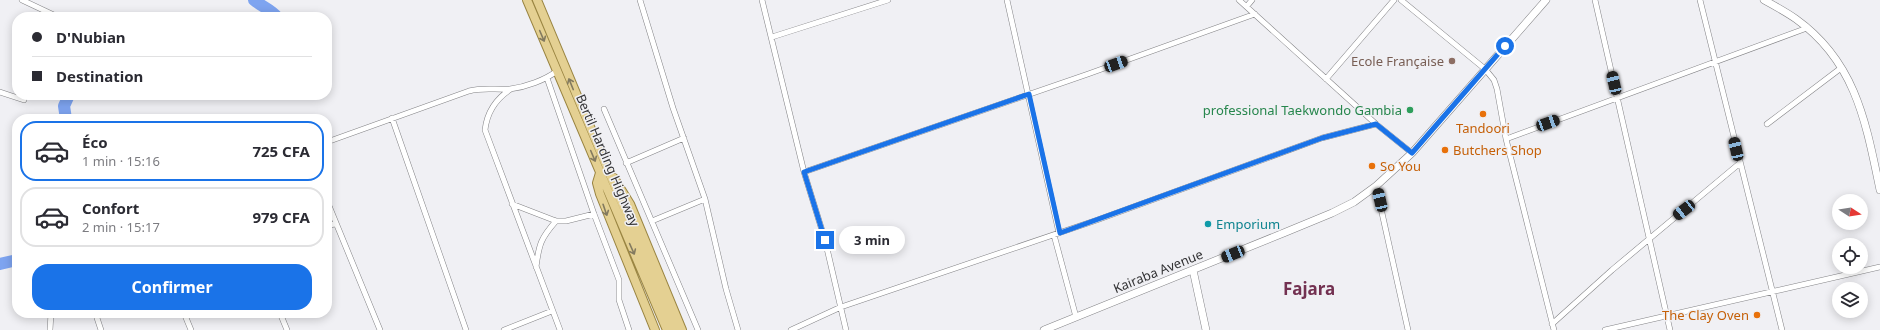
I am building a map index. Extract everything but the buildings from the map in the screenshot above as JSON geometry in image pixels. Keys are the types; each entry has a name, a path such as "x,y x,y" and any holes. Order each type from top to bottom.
{"main road":[{"name":"Bertil Harding Highway","path":"527,0 557,71 675,330"},
{"name":"Bertil Harding Highway","path":"537,0 603,171"},
{"path":"655,330 604,205 597,183 603,171 618,183 630,204 682,330"},
{"name":"Bertil Harding Highway","path":"610,186 667,330"}],"street":[{"path":"22,0 47,12"},
{"path":"640,0 705,200 726,289 738,330"},
{"path":"762,0 804,172 825,240 846,330"},
{"path":"772,36 888,0"},
{"path":"1006,0 1029,94 1057,234 1076,317"},
{"path":"1239,0 1376,124 1412,153"},
{"path":"1247,6 1252,0"},
{"path":"1326,79 1394,0"},
{"path":"1401,0 1485,69 1494,80 1506,138 1554,330"},
{"name":"Kairaba Avenue","path":"1044,330 1332,213 1354,202 1376,186 1412,153 1546,0"},
{"path":"1595,0 1670,330"},
{"path":"1700,0 1771,291 1782,330"},
{"path":"1764,0 1789,14 1807,28 1830,52 1841,68 1862,110 1880,190"},
{"path":"804,172 1255,14"},
{"path":"1506,138 1807,28"},
{"path":"1767,124 1841,68"},
{"path":"557,71 547,78 511,89 501,95 494,104 485,130 560,330"},
{"path":"547,78 594,214 619,280 619,300 629,330"},
{"path":"332,140 470,91 482,88 511,89"},
{"path":"0,92 12,96"},
{"path":"604,109 698,330"},
{"path":"392,118 466,330"},
{"path":"791,330 841,307 1057,234 1322,138 1376,124"},
{"path":"626,163 684,138"},
{"path":"1552,324 1650,237 1740,163"},
{"path":"1376,186 1408,330"},
{"path":"652,221 705,200"},
{"path":"512,204 556,221 566,221 594,214"},
{"path":"332,213 380,330"},
{"path":"536,269 538,253 543,236 556,221"},
{"path":"332,225 336,223"},
{"path":"1604,330 1880,267"},
{"path":"1193,270 1206,330"},
{"path":"504,330 552,311"},
{"path":"50,330 51,318"},
{"path":"97,318 101,330"},
{"path":"186,318 191,330"},
{"path":"282,318 287,330"}],"waterway":[{"path":"254,0 272,12"},
{"path":"65,114 64,106 67,100"},
{"path":"0,264 12,261"}],"place":[{"name":"Ecole Française","path":"1452,61"},
{"name":"professional Taekwondo Gambia","path":"1410,110"},
{"name":"Tandoori","path":"1483,114"},
{"name":"Butchers Shop","path":"1445,150"},
{"name":"So You","path":"1372,166"},
{"name":"Emporium","path":"1208,224"},
{"name":"The Clay Oven","path":"1757,315"}],"district":[{"name":"Fajara","path":"1309,289"}],"route":[{"path":"825,240 804,172 1029,94 1060,233 1322,138 1376,124 1412,153 1505,46"}]}
